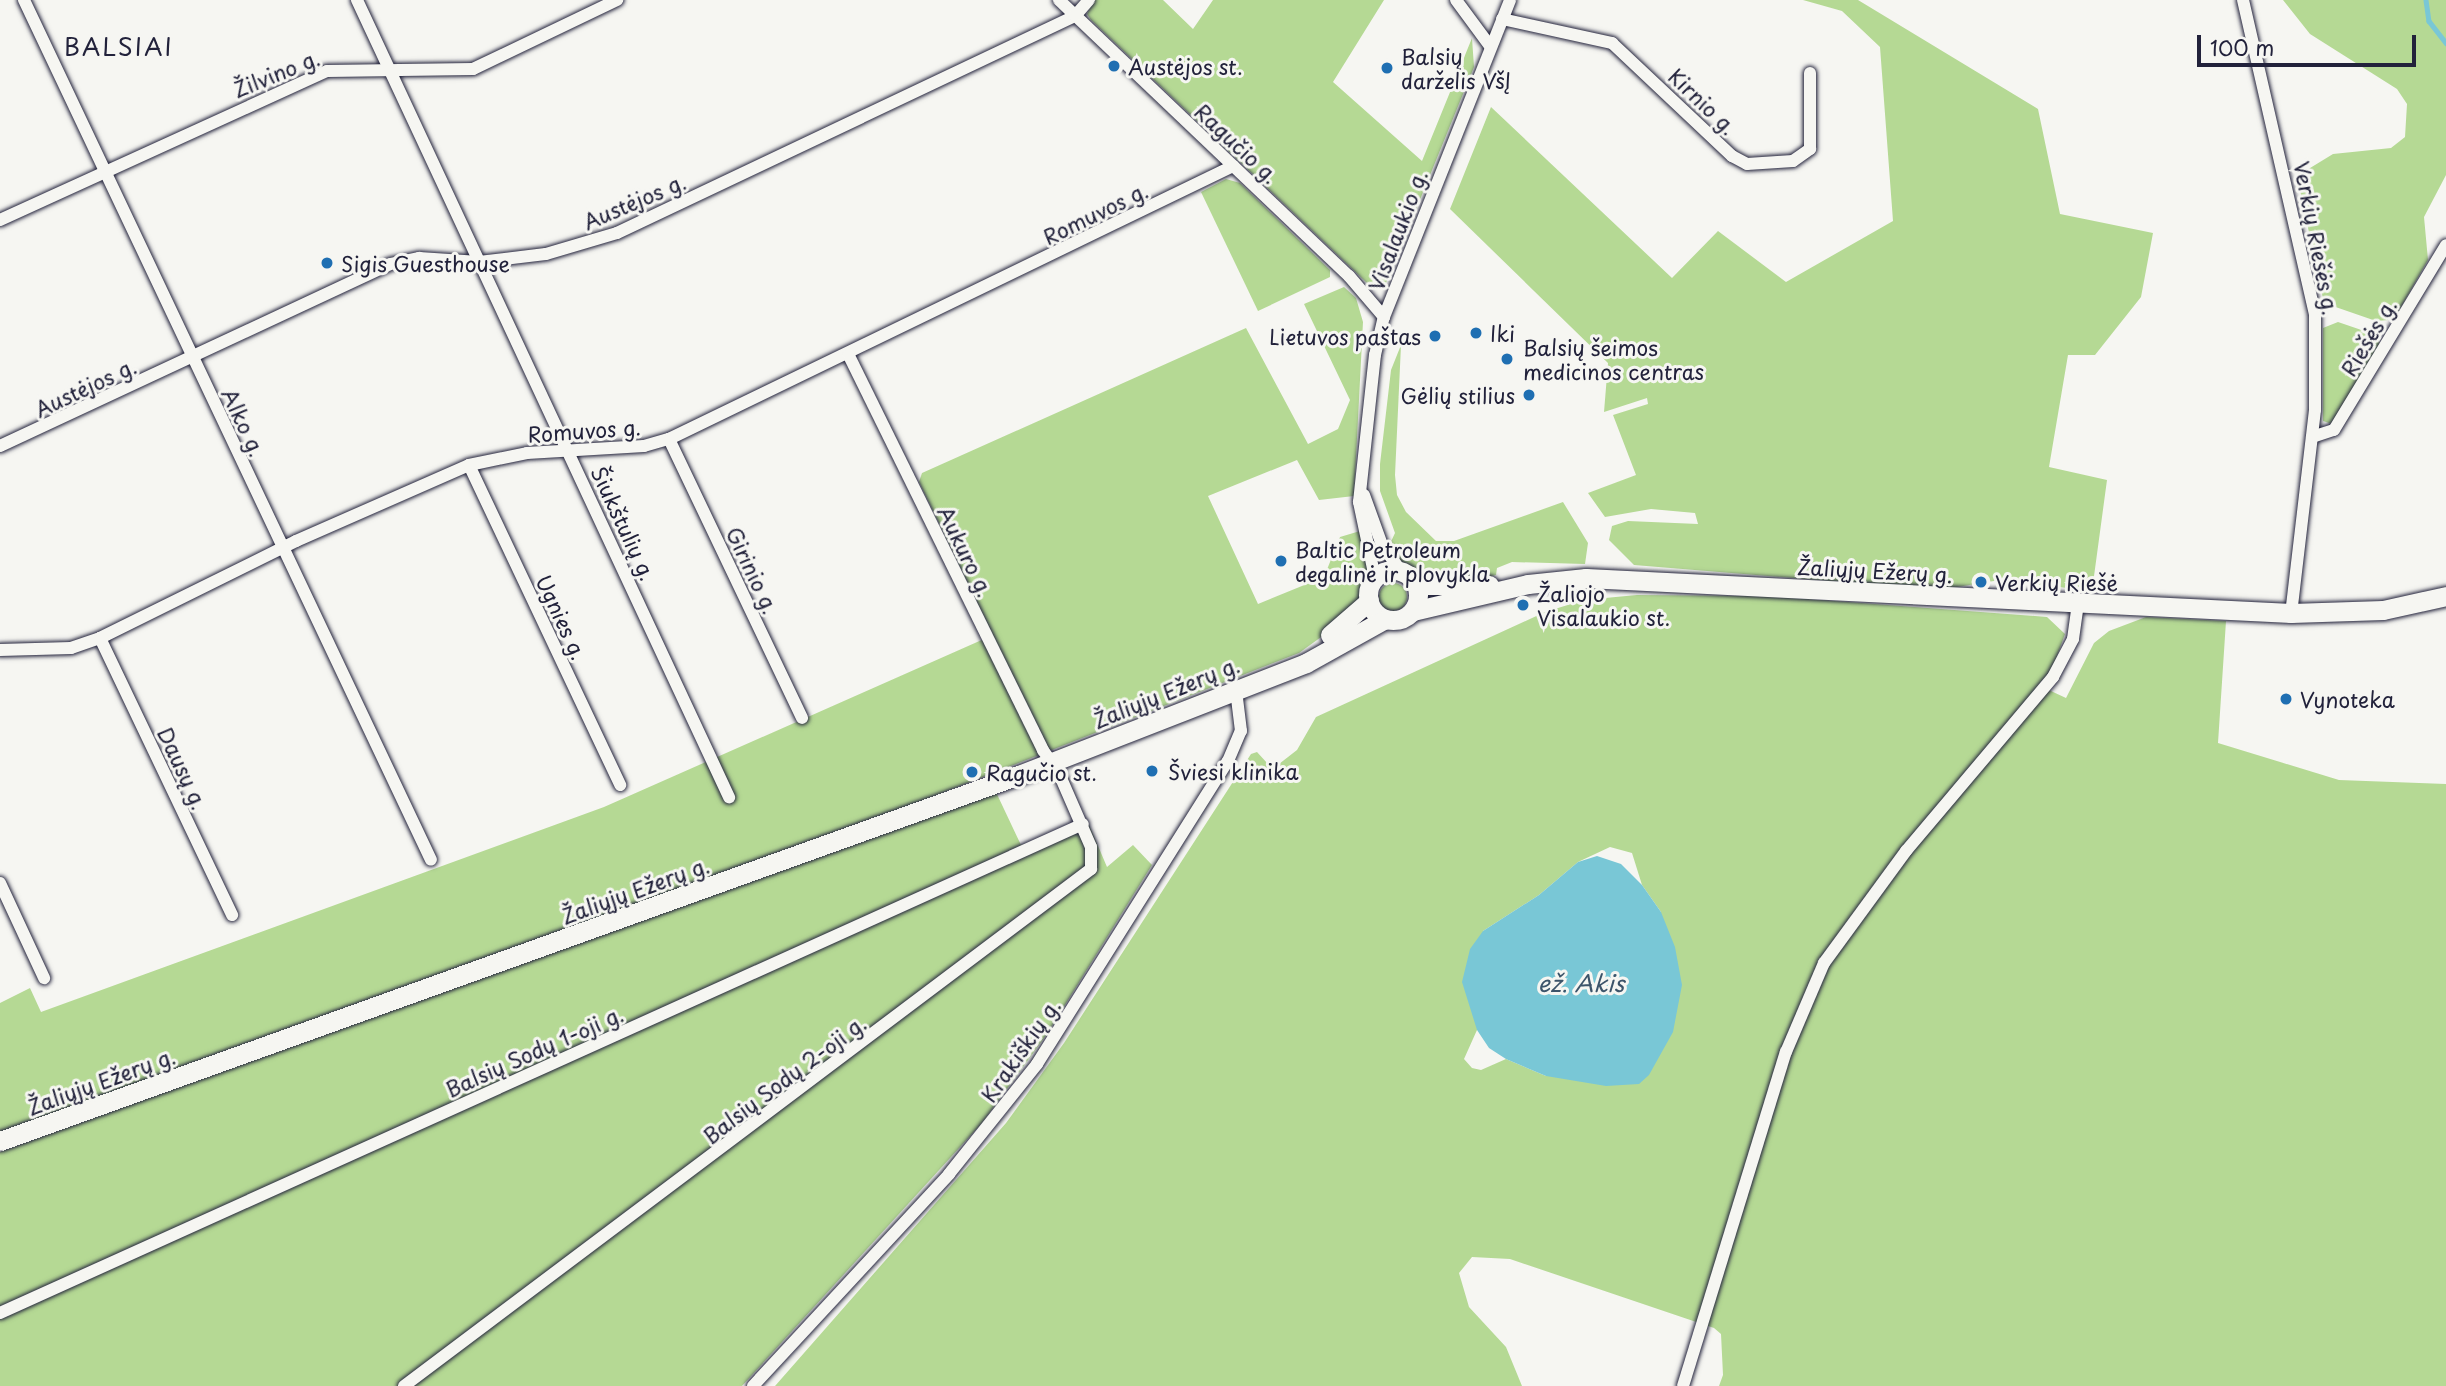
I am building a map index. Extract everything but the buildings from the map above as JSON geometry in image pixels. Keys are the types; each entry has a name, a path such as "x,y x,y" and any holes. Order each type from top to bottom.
{"main road":[{"path":"1401,571 1417,585 1413,611 1397,620 1385,619 1368,601 1375,578 1401,571"},
{"name":"Žaliųjų Ežerų g.","path":"1417,585 1511,587 1586,579 1667,580 2078,604 2291,613 2383,610 2446,596"},
{"name":"Žaliųjų Ežerų g.","path":"1413,611 1511,587"},
{"name":"Žaliųjų Ežerų g.","path":"1282,671 1368,601"},
{"name":"Žaliųjų Ežerų g.","path":"0,1142 1052,762 1306,663 1385,619"}],"street":[{"name":"Alko g.","path":"24,0 194,358 281,549 431,860"},
{"name":"Šiukštulių g.","path":"357,0 729,797"},
{"name":"Žilvino g.","path":"0,220 327,71 388,67 472,69 617,0"},
{"name":"Ragučio g.","path":"1059,0 1349,276 1384,317"},
{"path":"1075,16 1089,0"},
{"path":"1456,0 1490,46"},
{"name":"Visalaukio g.","path":"1375,578 1360,514 1360,485 1362,441 1384,317 1510,0"},
{"name":"Verkių Riešės g.","path":"2243,0 2315,314 2312,437 2291,613"},
{"name":"Austėjos g.","path":"0,446 194,358 390,264 419,258 479,261 546,254 617,233 1075,16"},
{"name":"Kirnio g.","path":"1502,19 1612,43 1732,156 1747,164 1793,161 1810,149 1810,73"},
{"name":"Romuvos g.","path":"0,650 71,648 100,638 281,549 469,465 501,456 644,446 669,439 849,355 1233,166"},
{"name":"Riešės g.","path":"2312,437 2334,429 2446,245"},
{"name":"Aukuro g.","path":"849,355 1052,762"},
{"name":"Girinio g.","path":"669,439 802,718"},
{"name":"Ugnies g.","path":"469,465 620,785"},
{"name":"Visalaukio g.","path":"1360,485 1382,545 1401,571"},
{"path":"1683,1386 1786,1052 1824,963 1906,851 2053,677 2073,639 2078,604"},
{"name":"Dausų g.","path":"100,638 232,915"},
{"name":"Krakiškių g.","path":"753,1386 949,1174 1037,1065 1228,761 1241,731 1236,690"},
{"name":"Balsių Sodų 2-oji g.","path":"404,1386 1085,877 1092,858 1083,824 1052,762"},
{"name":"Balsių Sodų 1-oji g.","path":"0,1313 1083,824"},
{"path":"0,883 44,978"}],"green space":[{"path":"1094,0 1163,0 1193,29 1213,0 1384,0 1333,82 1422,161 1472,38 1474,67 1384,288 1368,284 1091,20 1087,14"},
{"path":"1803,0 1858,0 2038,109 2060,214 2153,233 2141,297 2095,355 2068,355 2049,467 2107,480 2092,591 2000,580 1939,590 1634,565 1609,540 1612,526 1628,521 1698,524 1695,513 1651,509 1605,517 1588,493 1636,475 1613,415 1648,404 1647,398 1604,412 1608,363 1450,209 1491,107 1672,278 1718,231 1786,282 1893,221 1880,47 1842,11"},
{"path":"2283,0 2446,0 2446,175 2424,217 2428,260 2397,314 2389,320 2376,321 2324,303 2297,176 2333,154 2391,148 2405,137 2407,104 2397,89 2310,34"},
{"path":"1226,179 1240,183 1330,270 1330,277 1258,311 1201,192"},
{"path":"1344,287 1356,298 1363,322 1354,496 1319,500 1297,460 1208,496 1258,604 1324,577 1340,537 1360,531 1368,568 1358,601 1335,627 1299,653 896,811 0,1134 0,1003 30,988 41,1012 604,807 993,635 919,482 922,473 1246,328 1308,444 1338,429 1350,400 1304,304"},
{"path":"2338,322 2379,336 2379,346 2332,424 2323,421 2323,328"},
{"path":"1401,345 1395,475 1397,495 1406,512 1436,541 1454,541 1563,502 1588,543 1585,564 1512,562 1497,568 1496,575 1463,583 1423,580 1397,561 1388,548 1395,533 1380,491 1380,464 1391,370"},
{"path":"1393,583 1403,587 1407,597 1403,607 1393,611 1383,607 1379,597 1383,587"},
{"path":"1637,595 1769,596 2047,617 2065,634 2052,670 2038,685 2066,698 2094,643 2109,631 2146,617 2226,621 2218,743 2339,780 2446,784 2446,1386 1719,1386 1723,1375 1721,1334 1714,1328 1510,1259 1472,1257 1459,1273 1469,1307 1506,1347 1522,1386 775,1386 1006,1123 1064,1043 1251,754 1257,752 1268,764 1279,764 1297,750 1316,717 1545,612 1584,600","holes":["1610,847 1632,853 1642,885 1661,912 1546,1076 1506,1059 1481,1070 1472,1068 1464,1059 1477,1030 1483,931 1539,895 1578,862"]},
{"path":"995,790 1021,845 1087,820 1107,867 1133,845 1152,865 1047,1034 982,1123 742,1386 0,1386 0,1152"}],"water":[{"name":"ež. Akis","path":"1597,856 1621,864 1642,885 1661,912 1675,947 1682,985 1673,1032 1649,1075 1639,1084 1606,1086 1546,1076 1506,1059 1489,1048 1477,1030 1462,982 1470,949 1483,931 1539,895 1578,862"}],"waterway":[{"path":"2426,0 2429,21 2446,43"}],"place":[{"name":"Austėjos st.","path":"1114,66"},
{"name":"Balsių darželis VšĮ","path":"1387,68"},
{"name":"Sigis Guesthouse","path":"327,263"},
{"name":"Iki","path":"1476,333"},
{"name":"Lietuvos paštas","path":"1435,336"},
{"name":"Balsių šeimos medicinos centras","path":"1507,359"},
{"name":"Gėlių stilius","path":"1529,395"},
{"name":"Baltic Petroleum degalinė ir plovykla","path":"1281,561"},
{"name":"Verkių Riešė","path":"1981,582"},
{"name":"Žaliojo Visalaukio st.","path":"1523,605"},
{"name":"Vynoteka","path":"2286,699"},
{"name":"Šviesi klinika","path":"1152,771"},
{"name":"Ragučio st.","path":"972,772"}],"district":[{"name":"BALSIAI","path":"119,47"}]}
